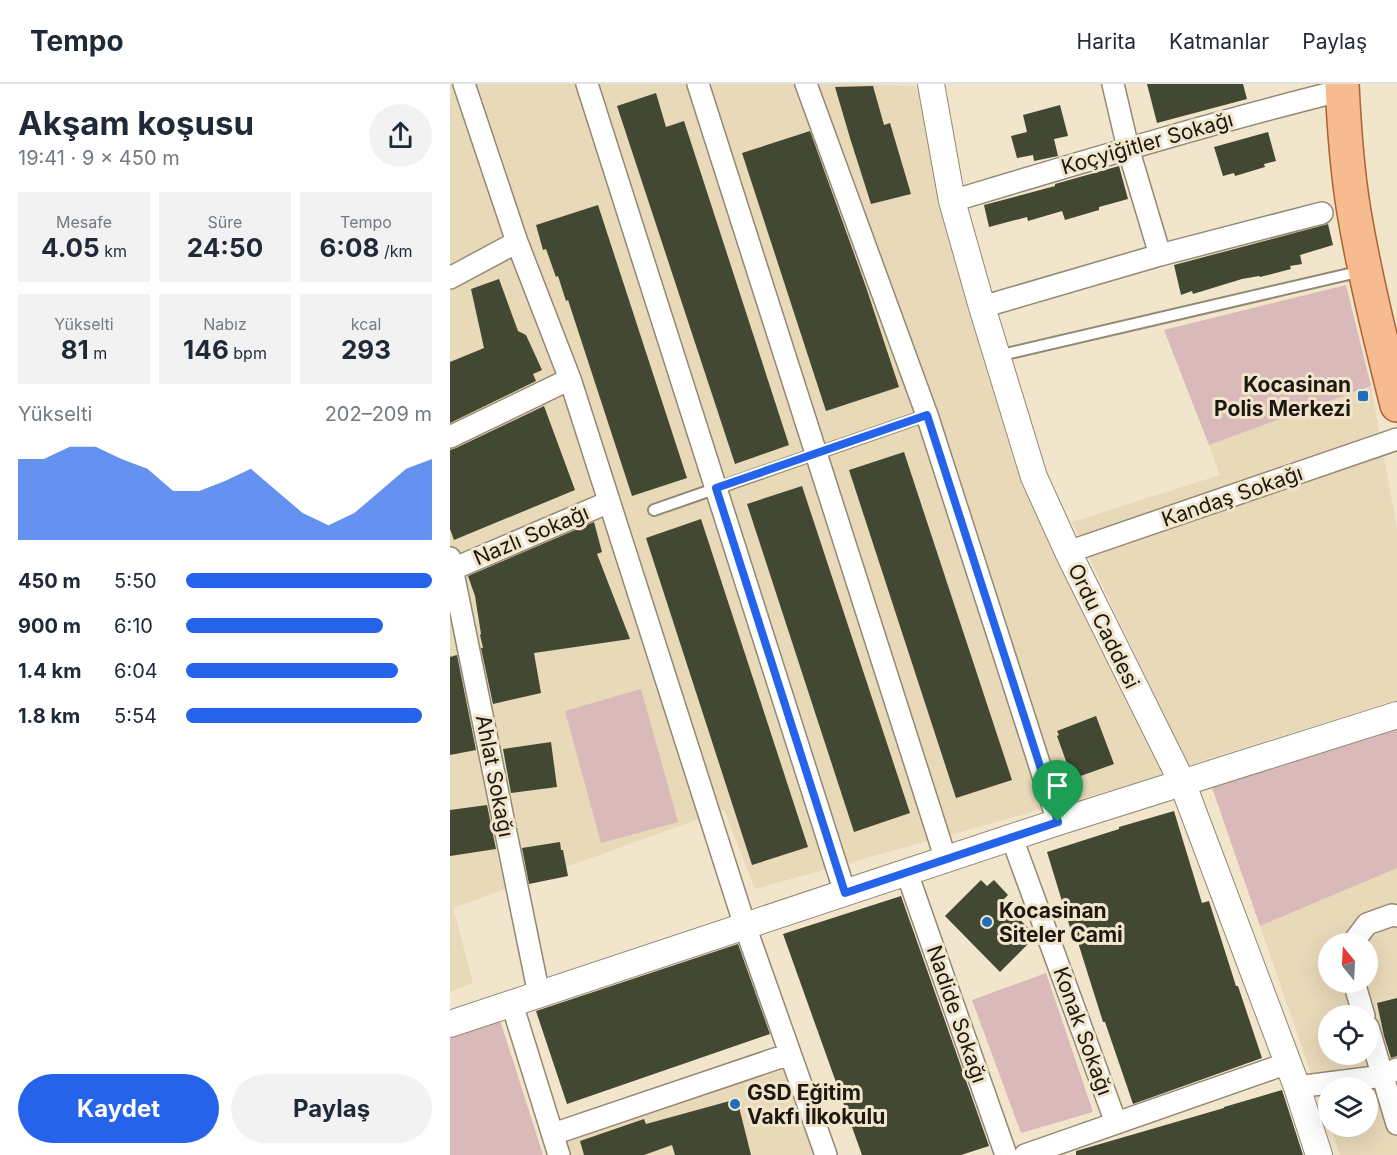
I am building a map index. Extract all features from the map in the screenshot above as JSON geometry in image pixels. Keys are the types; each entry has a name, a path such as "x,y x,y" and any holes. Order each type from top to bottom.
{"main road":[{"path":"1342,87 1352,200 1366,277 1397,405"},
{"path":"1366,277 1384,303 1397,304"}],"street":[{"path":"464,84 517,242 570,379 745,926 826,1155"},
{"path":"587,84 845,893"},
{"path":"698,84 946,860"},
{"path":"806,84 927,415 1058,822"},
{"name":"Ordu Caddesi","path":"931,84 952,201 1034,477 1068,552 1182,782 1297,1087 1319,1155"},
{"path":"1113,84 1128,148 1160,255"},
{"name":"Koçyiğitler Sokağı","path":"952,201 1342,87"},
{"path":"982,307 1160,255 1322,213"},
{"path":"450,278 517,242"},
{"path":"450,437 570,379"},
{"name":"Kandaş Sokağı","path":"1068,552 1397,439"},
{"name":"Nazlı Sokağı","path":"452,563 609,502"},
{"name":"Ahlat Sokağı","path":"452,563 539,995"},
{"path":"450,1024 1058,822 1397,715"},
{"name":"Konak Sokağı","path":"1012,838 1116,1123"},
{"name":"Nadide Sokağı","path":"907,873 1006,1155"},
{"path":"1360,933 1367,924 1392,915 1397,916"},
{"path":"512,1004 559,1155"},
{"path":"1378,1047 1390,1072 1397,1124"},
{"path":"553,1134 790,1054"},
{"path":"1025,1155 1054,1150 1116,1123 1288,1063"},
{"path":"1297,1087 1390,1072"}],"lane":[{"path":"997,356 1366,277"},
{"path":"654,510 927,415"}],"shaded area":[{"path":"450,84 916,86 995,393 1170,774 755,889 724,810 453,908 473,983 450,992"},
{"path":"1346,285 1371,386 1209,445 1164,330"},
{"path":"1371,386 1397,529 1397,700 1188,765 1072,522 1220,475 1209,445"},
{"path":"641,689 678,822 601,843 565,711"},
{"path":"1397,720 1397,868 1260,926 1210,782"},
{"path":"1397,868 1397,1155 1340,1155 1334,1137 1378,1137 1378,1077 1318,1077 1318,1093 1260,926"},
{"path":"1046,973 1093,1112 1021,1133 972,1000"},
{"path":"499,1017 543,1155 450,1155 450,1035"},
{"name":"GSD Eğitim Vakfı İlkokulu","path":"783,1066 815,1155 567,1155 563,1141"}],"building":[{"path":"1147,84 1243,84 1247,99 1157,123"},
{"path":"873,86 884,125 890,123 911,194 871,204 835,87"},
{"path":"656,93 666,127 684,121 789,445 735,464 617,106"},
{"path":"1060,105 1068,136 1054,139 1058,156 1034,161 1033,155 1017,158 1011,136 1027,132 1023,115"},
{"path":"810,131 899,387 826,411 742,153"},
{"path":"1268,132 1276,161 1264,164 1265,167 1235,176 1234,173 1223,176 1214,147"},
{"path":"1119,166 1128,199 1065,220 1062,211 1028,221 1027,217 989,227 984,205"},
{"path":"598,205 687,478 632,496 568,300 566,301 546,249 543,250 536,225"},
{"path":"1328,224 1333,245 1300,255 1302,264 1260,277 1242,279 1193,294 1192,291 1181,295 1174,265"},
{"path":"499,279 518,331 526,335 542,370 533,374 536,381 450,423 450,362 484,348 471,289"},
{"path":"544,406 575,490 454,540 450,529 450,450"},
{"path":"904,452 1012,780 956,798 849,470"},
{"path":"802,486 910,813 854,832 747,504"},
{"path":"701,519 808,847 752,865 646,538"},
{"path":"594,522 602,552 597,554 630,639 534,653 541,693 493,704 481,648 483,648 475,596 468,576"},
{"path":"457,655 476,750 450,755 450,657"},
{"path":"1096,716 1114,764 1075,778 1074,774 1071,775 1057,731"},
{"path":"551,742 557,787 511,793 503,749"},
{"path":"487,805 496,849 450,856 450,810"},
{"path":"1174,811 1202,903 1209,901 1262,1058 1133,1104 1105,1022 1103,1022 1075,933 1072,934 1047,852"},
{"path":"560,842 568,876 529,884 522,848"},
{"name":"Kocasinan Siteler Cami","path":"981,880 987,886 994,880 1008,895 1002,901 1035,937 1000,972 945,916"},
{"path":"901,896 989,1146 961,1155 862,1155 783,934"},
{"path":"738,944 770,1034 567,1104 536,1011"},
{"path":"1397,998 1397,1056 1391,1058 1384,1036 1377,1003"},
{"path":"1282,1090 1303,1155 1076,1155 1076,1151"},
{"path":"737,1099 751,1155 675,1155 672,1145 644,1155 584,1155 580,1141 644,1119 646,1124"}],"place":[{"name":"Kocasinan Polis Merkezi","path":"1363,396"},
{"name":"Kocasinan Siteler Cami","path":"987,922"},
{"name":"GSD Eğitim Vakfı İlkokulu","path":"735,1104"}],"route":[{"path":"927,415 1058,822 845,893 716,488 927,415"}]}
